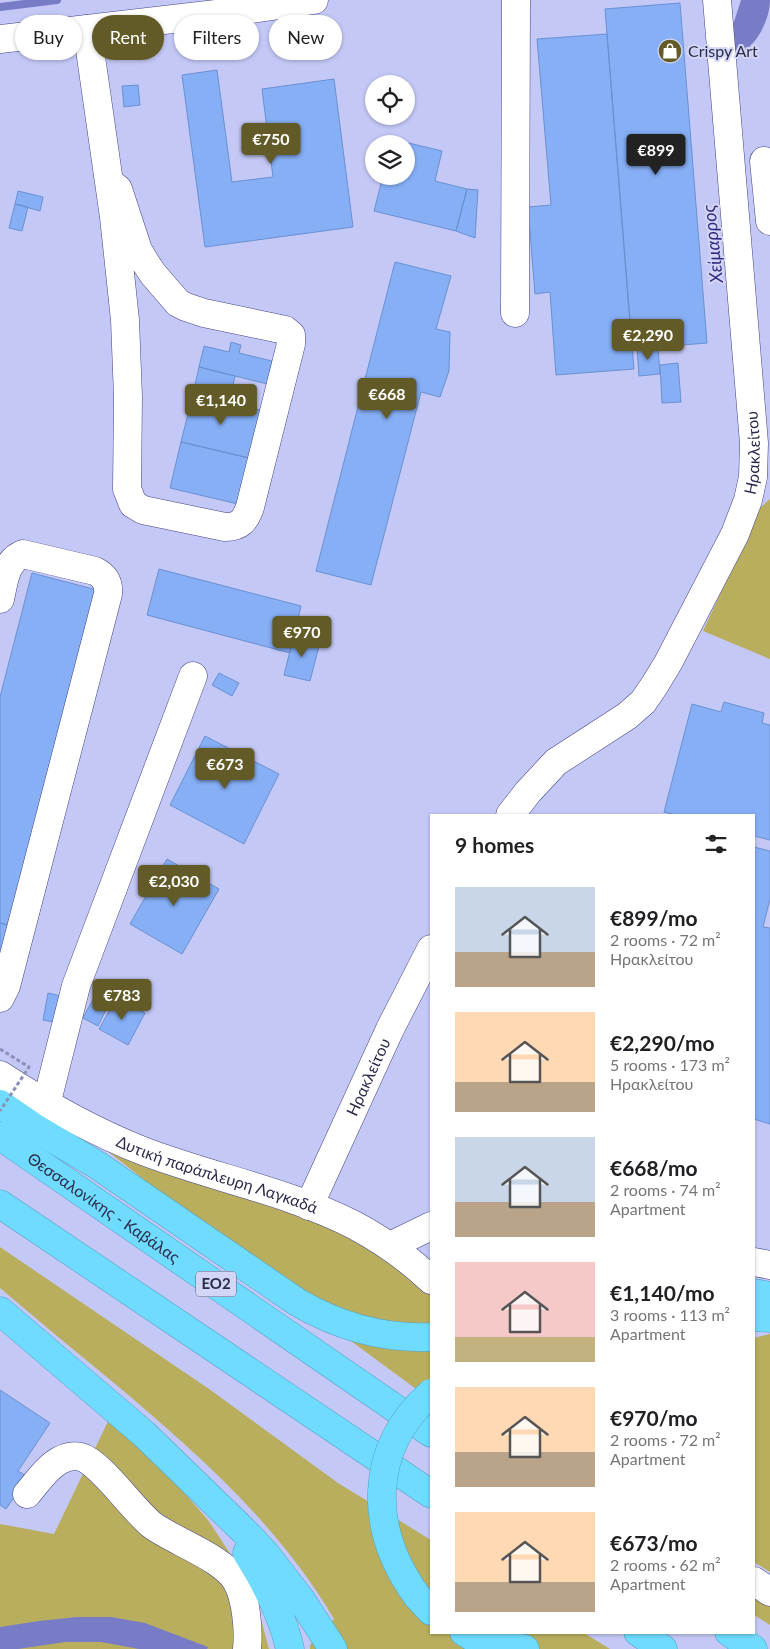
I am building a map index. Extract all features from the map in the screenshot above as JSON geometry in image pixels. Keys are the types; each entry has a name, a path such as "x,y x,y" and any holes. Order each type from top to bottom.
{"highway":[{"path":"0,1104 35,1128 97,1165 296,1302 317,1314 338,1323 389,1336 430,1337"},
{"name":"Θεσσαλονίκης - Καβάλας","path":"0,1136 430,1432"},
{"path":"0,1204 430,1493"},
{"path":"755,1292 770,1296"},
{"path":"0,1312 144,1434 216,1506 244,1530 265,1553 302,1601 333,1649"},
{"path":"755,1316 770,1318"},
{"path":"424,1604 397,1566 386,1538 382,1507 382,1484 396,1436 415,1409 430,1394"},
{"path":"216,1506 263,1578 281,1618 290,1649"},
{"path":"467,1634 474,1638 525,1649"},
{"path":"641,1634 663,1649"},
{"path":"732,1634 753,1649"}],"street":[{"path":"0,39 87,29 224,7 314,0"},
{"path":"515,313 516,0"},
{"name":"Ηρακλείτου","path":"511,814 556,762 627,716 643,702 668,663 735,534 748,500 761,477 754,443 717,0"},
{"path":"87,29 109,182 125,320 128,397 126,479 130,498 135,506 143,510 225,527 234,526 245,520 250,507 291,344 291,335 285,330 193,310 178,303 153,274 138,250 118,189 109,182"},
{"path":"764,161 770,221"},
{"path":"0,600 11,562 23,554 95,571 101,574 109,587 1,993"},
{"path":"46,1105 76,986 193,676"},
{"name":"Ηρακλείτου","path":"309,1206 390,1029 430,950"},
{"name":"Δυτική παράπλευρη Λαγκαδά","path":"0,1075 46,1105 96,1131 145,1151 309,1206 354,1225 390,1246 430,1279"},
{"path":"390,1246 430,1226"},
{"path":"755,1262 770,1266"},
{"path":"27,1494 54,1463 68,1457 81,1457 96,1465 132,1506 152,1524 223,1566 236,1580 243,1595 247,1649"},
{"path":"755,1582 770,1592"}],"path":[{"path":"0,1049 29,1067 0,1110"}],"shaded area":[{"path":"770,499 770,659 703,631 761,507"},
{"path":"92,1139 375,1243 430,1292 430,1399 355,1344"},
{"path":"0,1247 212,1391 338,1483 430,1539 430,1634 586,1634 610,1649 310,1649 310,1645 334,1619 288,1552 262,1521 205,1463 175,1436 0,1288"},
{"path":"770,1334 770,1572 755,1563 755,1338"},
{"path":"113,1411 208,1520 252,1587 269,1649 0,1649 0,1524 54,1534"},
{"path":"755,1586 770,1594 770,1625 755,1616"}],"water":[{"path":"741,0 770,0 770,6 761,32 748,48 736,56 733,25"},
{"path":"77,1617 111,1617 145,1623 208,1647 207,1649 139,1649 101,1642 65,1642 18,1649 0,1649 0,1627"}],"building":[{"path":"680,3 707,343 632,349 605,9"},
{"path":"607,34 634,369 556,375 550,292 535,294 528,207 551,205 537,39"},
{"path":"217,70 232,182 273,177 262,89 334,79 353,227 205,247 182,75"},
{"path":"138,85 140,105 124,107 122,86"},
{"path":"415,145 442,151 435,181 467,189 456,231 374,211 381,185 415,185"},
{"path":"467,189 478,190 475,238 456,231"},
{"path":"18,191 43,197 40,211 15,204"},
{"path":"15,204 28,207 22,231 9,228"},
{"path":"395,262 451,276 436,329 450,332 449,371 440,397 421,392 371,585 316,571"},
{"path":"231,342 241,345 239,353 272,361 267,384 199,367 204,346 229,352"},
{"path":"658,347 660,374 639,376 637,348"},
{"path":"678,363 681,402 662,403 660,365"},
{"path":"199,367 235,376 229,403 193,394"},
{"path":"193,394 260,410 249,458 181,442"},
{"path":"181,442 249,458 238,504 170,488"},
{"path":"159,569 301,606 290,653 147,615"},
{"path":"32,573 101,591 14,927 0,923 0,697"},
{"path":"294,635 320,642 310,681 284,675"},
{"path":"219,673 239,683 232,696 212,685"},
{"path":"724,702 764,713 762,723 770,725 770,840 755,836 755,814 671,814 664,812 692,704 721,712"},
{"path":"205,736 279,774 244,844 170,805"},
{"path":"755,847 770,851 770,899 763,927 770,928 770,1124 755,1119"},
{"path":"167,859 219,889 182,954 130,924"},
{"path":"0,923 14,927 0,959"},
{"path":"98,990 112,997 98,1026 83,1018"},
{"path":"48,993 65,997 59,1023 43,1020"},
{"path":"117,997 145,1013 128,1045 99,1029"},
{"path":"0,1390 50,1423 18,1471 28,1477 6,1509 0,1505"}],"waterway":[{"path":"0,7 57,0"}],"place":[{"name":"Crispy Art","path":"670,51"}],"water label":[{"name":"Χείμαρρος","path":"713,244"}]}
